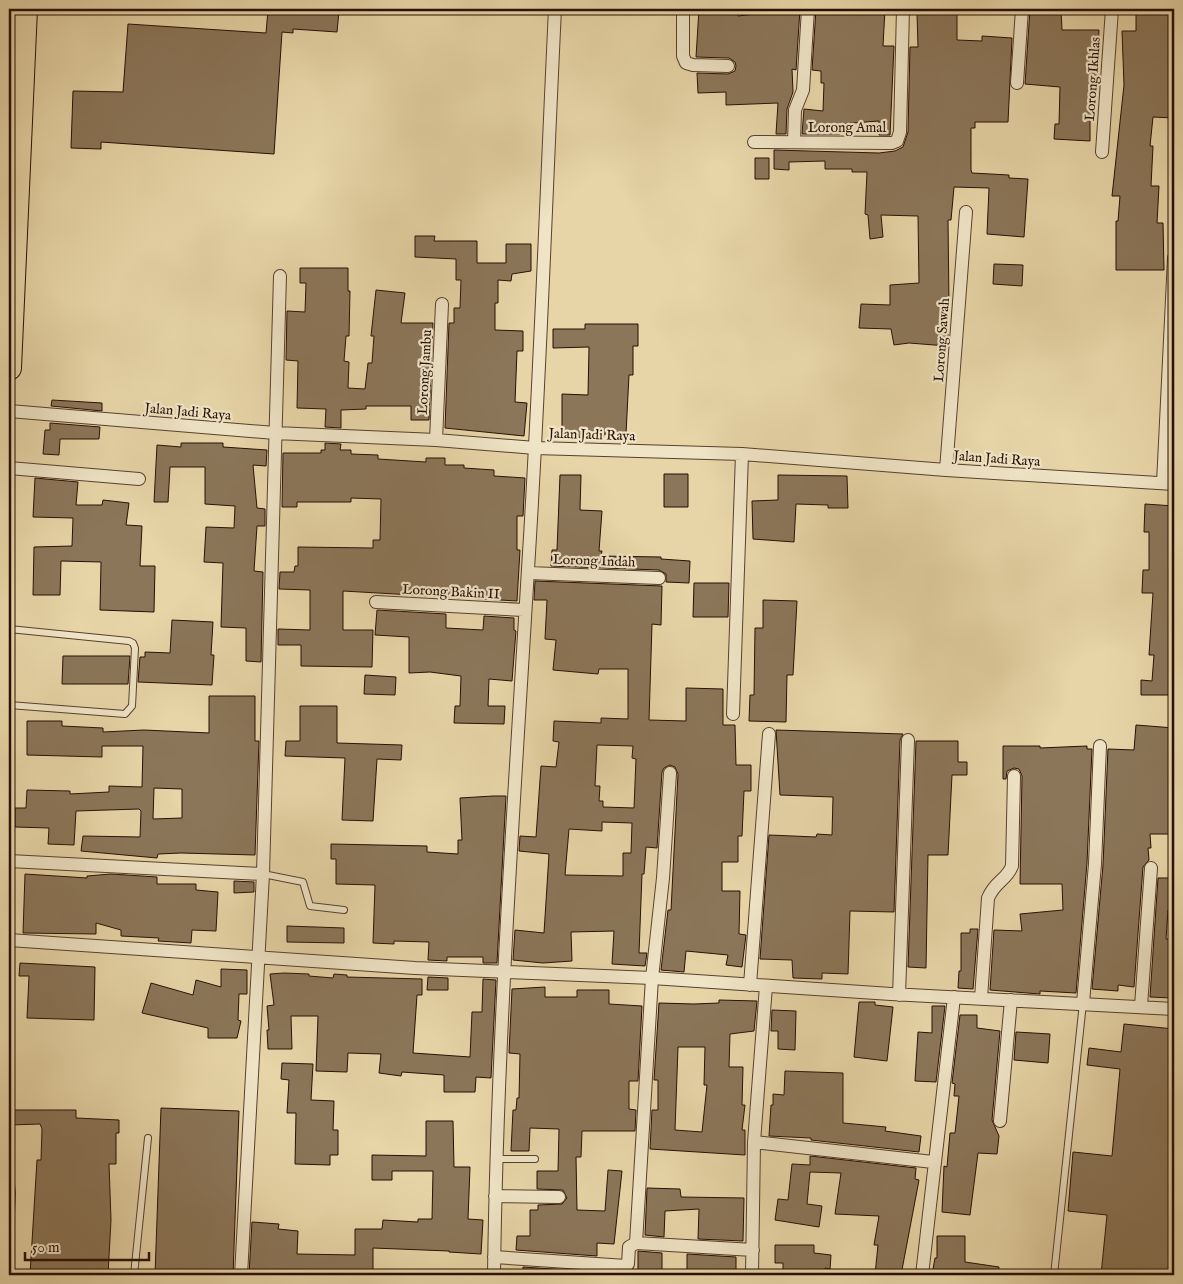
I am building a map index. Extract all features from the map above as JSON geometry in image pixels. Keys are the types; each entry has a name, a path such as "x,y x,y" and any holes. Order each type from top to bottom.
{"highway":[{"path":"9,368 13,188 25,9"}],"street":[{"path":"494,1275 496,1159 505,972 524,610 535,448 555,9"},
{"path":"683,9 683,56 686,63 728,66"},
{"path":"794,142 795,110 803,90 808,9"},
{"name":"Lorong Amal","path":"754,142 892,143 897,140 900,132 903,9"},
{"path":"1017,84 1022,9"},
{"name":"Lorong Ikhlas","path":"1102,152 1112,9"},
{"name":"Lorong Sawah","path":"946,470 966,212"},
{"path":"1169,484 1174,258"},
{"path":"241,1275 262,874 280,276"},
{"name":"Lorong Jambu","path":"436,440 442,304"},
{"name":"Jalan Jadi Raya","path":"9,411 275,433 436,440 535,448 742,454 946,470 1169,484"},
{"path":"733,714 742,454"},
{"path":"9,468 139,479"},
{"name":"Lorong Indah","path":"528,573 660,578"},
{"name":"Lorong Bakin II","path":"376,602 524,610"},
{"path":"750,985 769,734"},
{"path":"899,995 908,740"},
{"path":"1083,1003 1095,864 1100,746"},
{"path":"636,1243 652,978 663,878 670,773"},
{"path":"982,998 988,898 994,885 1009,874 1012,866 1014,776"},
{"path":"9,861 262,874"},
{"path":"1141,1006 1151,868"},
{"path":"9,940 505,972 652,978 899,995 1174,1009"},
{"path":"752,1275 754,1142 766,986"},
{"path":"922,1275 933,1162 954,997"},
{"path":"1000,1121 1011,1000"},
{"path":"754,1142 933,1162"},
{"path":"495,1196 559,1197"},
{"path":"494,1257 626,1266 628,1264 629,1247 636,1243 753,1250"}],"lane":[{"path":"9,629 129,641 133,643 135,648 132,706 125,714 9,705"},
{"path":"262,874 303,882 310,906 344,910"},
{"path":"1054,1275 1083,1003"},
{"path":"134,1275 148,1138"},
{"path":"496,1159 535,1159"},
{"path":"9,1168 12,1193 9,1252"}],"building":[{"path":"306,9 339,11 337,32 293,29 293,33 282,32 274,154 101,142 101,149 71,148 73,91 123,92 128,24 266,33 268,10 306,12"},
{"path":"699,9 738,9 738,16 800,9 796,70 792,69 793,92 787,109 786,134 776,134 778,103 726,105 726,92 698,93 697,73 728,74 735,71 736,66 735,62 729,58 696,57"},
{"path":"816,9 885,9 883,46 894,46 890,135 879,135 879,121 840,124 840,134 802,134 804,109 823,111 824,83 821,83 821,71 812,70"},
{"path":"1030,9 1061,9 1062,30 1099,30 1095,119 1090,119 1090,141 1054,139 1055,124 1059,124 1060,87 1025,84"},
{"path":"1136,9 1174,11 1174,118 1153,117 1150,146 1153,146 1151,186 1159,186 1157,223 1163,223 1164,270 1116,270 1116,221 1118,221 1120,196 1112,196 1124,85 1122,31 1136,31"},
{"path":"957,12 957,40 982,41 982,36 1012,38 1008,122 975,122 975,128 971,128 971,170 972,173 1009,175 1009,178 1028,179 1024,237 987,234 989,188 954,187 951,220 948,220 949,305 946,305 945,334 948,334 947,346 909,343 894,345 891,329 859,328 861,304 890,305 890,285 919,283 918,216 881,215 883,237 870,239 868,215 865,214 867,172 852,172 852,169 825,169 825,161 789,162 789,170 774,169 774,150 879,153 895,151 903,147 908,132 910,47 918,47 917,13"},
{"path":"755,158 769,158 769,179 755,179"},
{"path":"415,236 435,236 434,241 477,241 477,263 506,263 506,244 531,244 531,271 512,274 511,281 498,280 498,303 495,303 495,330 523,331 523,351 517,351 515,402 527,403 524,436 445,428 449,323 454,323 454,308 460,308 461,280 456,280 456,259 415,257"},
{"path":"994,264 1023,265 1022,286 993,284"},
{"path":"300,268 348,268 348,291 350,291 349,336 346,336 344,361 349,362 348,388 365,389 368,363 372,363 374,336 371,336 376,290 405,293 401,323 433,323 429,420 411,420 411,406 366,406 366,409 341,410 341,428 325,427 326,409 297,408 298,361 286,360 287,311 305,312 306,283 300,283"},
{"path":"585,324 638,324 638,346 633,346 633,375 629,375 626,434 604,434 603,439 562,436 562,394 588,395 589,347 553,348 553,329 585,329"},
{"path":"52,400 102,403 102,411 51,406"},
{"path":"50,423 100,427 99,439 60,439 59,455 43,454 45,430 50,430"},
{"path":"181,443 223,443 223,447 267,450 266,466 253,465 257,508 265,509 265,526 257,526 254,571 263,572 261,662 246,661 246,628 221,627 223,563 204,562 206,527 234,528 235,506 205,504 205,467 170,467 168,502 154,502 157,445 181,447"},
{"path":"325,443 341,444 340,450 351,450 351,454 378,455 378,459 426,462 426,458 445,458 445,465 464,465 464,468 494,470 494,476 525,478 523,516 517,516 517,550 520,550 517,601 343,591 343,630 373,630 372,667 301,666 301,645 278,645 278,629 310,630 310,590 279,589 280,572 294,572 295,566 298,566 298,547 373,548 373,540 380,540 381,499 351,498 351,502 297,502 297,507 282,507 283,453 321,453 321,450 325,450"},
{"path":"664,474 688,474 688,507 664,507"},
{"path":"560,475 581,475 580,510 602,511 599,551 602,551 601,556 661,557 661,559 690,561 689,583 666,582 666,574 659,570 551,566 552,550 557,550"},
{"path":"778,475 847,476 848,508 828,508 828,505 796,504 794,542 753,539 752,501 778,500"},
{"path":"35,478 78,482 76,505 102,505 103,500 129,503 126,525 142,526 140,566 155,566 154,612 100,610 101,562 61,561 60,595 33,595 34,547 72,546 73,518 33,517"},
{"path":"1145,504 1174,506 1174,695 1141,695 1141,680 1152,681 1154,655 1149,655 1153,593 1142,593 1143,570 1149,570 1149,532 1144,532"},
{"path":"535,581 662,586 661,625 652,624 649,720 686,721 686,688 723,689 723,725 735,725 736,765 751,765 751,791 744,791 742,836 738,836 738,862 722,862 722,891 740,891 739,934 746,935 742,967 726,965 728,955 686,951 684,972 661,970 668,910 671,910 678,774 675,767 670,765 664,768 662,772 657,848 646,847 644,874 642,874 639,953 647,953 645,966 612,964 614,931 571,932 572,961 543,963 513,960 515,930 544,933 549,854 519,851 520,836 536,837 541,766 556,767 559,742 553,741 554,721 601,723 601,718 628,719 628,669 599,669 598,674 553,670 556,640 545,639 547,600 534,600","holes":["597,745 633,746 632,758 636,759 634,808 603,807 603,801 599,801 600,786 595,786","602,822 632,823 631,853 623,853 623,876 565,875 569,829 602,831"]},
{"path":"694,583 729,583 728,617 693,617"},
{"path":"763,600 797,601 793,675 787,675 786,722 749,721 750,695 754,695 755,628 763,628"},
{"path":"377,610 446,614 446,628 483,630 484,616 514,618 514,630 516,631 512,681 489,679 488,706 505,706 504,724 454,723 455,706 460,706 461,676 430,672 409,673 409,637 375,635"},
{"path":"172,620 213,622 211,655 214,655 212,685 138,682 140,657 145,657 145,652 170,653"},
{"path":"63,656 130,656 128,684 62,684"},
{"path":"365,675 396,677 395,695 364,694"},
{"path":"209,696 255,696 255,741 259,741 255,855 181,853 158,854 157,858 81,851 83,836 140,837 141,811 139,809 76,811 74,845 48,844 49,828 15,827 15,808 26,808 27,790 70,791 70,794 109,792 109,786 142,787 143,746 102,746 102,757 27,755 27,721 62,721 62,726 103,728 103,732 144,730 209,733","holes":["154,788 182,789 182,818 153,819"]},
{"path":"300,706 337,706 337,743 402,745 401,760 377,759 373,821 342,820 345,758 285,756 286,741 300,741"},
{"path":"1136,725 1174,728 1174,834 1150,834 1151,848 1148,848 1149,860 1143,867 1134,987 1118,985 1118,991 1092,989 1103,865 1108,749 1134,750"},
{"path":"776,730 903,734 900,740 894,912 850,911 848,974 822,973 822,979 793,978 792,960 760,959 769,835 816,837 817,834 832,835 833,797 780,795"},
{"path":"916,741 958,741 958,762 967,762 967,775 952,775 948,855 928,855 926,968 908,967"},
{"path":"1003,746 1040,746 1040,748 1087,746 1087,749 1092,749 1087,863 1076,993 1040,991 1040,994 990,990 994,930 1022,931 1020,914 1063,910 1062,884 1020,884 1022,776 1019,769 1014,768 1007,771 1006,779 1003,779"},
{"path":"506,796 497,963 483,963 483,957 447,957 447,961 428,960 429,942 394,941 394,944 373,943 375,885 336,884 336,859 331,859 331,844 427,846 427,852 458,854 458,840 462,840 460,798"},
{"path":"25,874 87,878 87,876 111,874 157,877 157,884 196,884 196,890 218,892 216,931 192,930 191,943 158,941 159,938 121,936 121,930 96,923 96,934 23,933"},
{"path":"1158,878 1174,878 1174,910 1168,910 1166,939 1170,939 1170,953 1174,954 1171,998 1150,997"},
{"path":"234,881 254,882 254,892 234,893"},
{"path":"287,926 344,928 344,943 287,942"},
{"path":"970,929 978,929 973,989 958,988 959,971 961,971 961,933 970,933"},
{"path":"20,963 95,967 94,1020 27,1018 29,976 19,976"},
{"path":"221,969 247,970 247,994 239,994 238,1020 241,1021 237,1038 208,1038 208,1028 142,1013 151,983 193,995 196,980 221,987"},
{"path":"270,974 309,974 309,976 333,978 334,974 347,975 347,977 422,979 422,995 417,995 413,1053 470,1057 472,1012 482,1012 483,979 496,980 491,1078 476,1077 475,1092 444,1092 444,1075 402,1072 401,1076 379,1073 381,1054 348,1053 347,1072 316,1071 318,1016 291,1016 292,1049 268,1049 267,1006 274,1005"},
{"path":"428,977 448,978 448,990 427,990"},
{"path":"545,987 545,997 577,997 577,990 609,990 609,1004 642,1006 638,1081 629,1081 629,1109 636,1110 635,1131 582,1131 581,1157 576,1157 577,1210 605,1211 608,1170 622,1171 614,1244 597,1243 597,1256 516,1250 517,1236 530,1236 530,1210 538,1210 538,1205 562,1204 567,1198 563,1190 537,1189 537,1171 558,1171 559,1129 530,1128 529,1151 511,1151 513,1110 516,1110 517,1098 519,1098 520,1054 509,1053 512,989"},
{"path":"719,1000 757,1001 754,1031 730,1034 729,1067 743,1067 742,1105 745,1105 742,1130 745,1130 745,1155 650,1149 652,1110 658,1110 658,1080 654,1080 659,1003 719,1003","holes":["678,1047 705,1047 704,1085 707,1085 702,1132 675,1130"]},
{"path":"859,1002 875,1002 875,1005 893,1007 887,1061 854,1057"},
{"path":"932,1006 945,1006 936,1082 915,1081 918,1032 932,1033"},
{"path":"772,1010 796,1011 795,1050 778,1049 778,1031 771,1031"},
{"path":"960,1015 977,1015 977,1028 1000,1031 992,1120 999,1136 997,1154 978,1153 970,1215 942,1212 944,1166 947,1167 950,1133 955,1133 959,1096 954,1096 955,1084 952,1083"},
{"path":"1124,1024 1174,1029 1174,1275 1101,1275 1107,1215 1068,1211 1073,1152 1112,1156 1120,1069 1087,1065 1089,1048 1121,1052"},
{"path":"1016,1032 1050,1034 1048,1063 1014,1060"},
{"path":"282,1063 313,1064 311,1100 334,1101 333,1130 338,1130 338,1155 330,1155 330,1165 295,1164 296,1113 287,1113 289,1080 281,1079"},
{"path":"785,1071 843,1073 843,1123 886,1127 885,1131 921,1136 919,1152 811,1140 811,1138 769,1136 773,1094 784,1095"},
{"path":"161,1108 239,1111 233,1275 155,1275"},
{"path":"9,1110 76,1110 76,1118 119,1120 119,1133 116,1133 116,1164 109,1164 111,1220 108,1275 30,1275 37,1160 41,1160 42,1129 40,1124 9,1125"},
{"path":"426,1121 453,1121 454,1167 470,1167 468,1219 483,1220 481,1254 373,1248 373,1275 249,1275 252,1222 279,1224 278,1229 298,1231 297,1254 355,1255 355,1229 382,1229 383,1220 418,1222 418,1219 432,1219 433,1171 392,1171 392,1180 372,1180 372,1155 426,1156"},
{"path":"810,1156 916,1168 915,1179 919,1180 901,1275 875,1275 878,1245 874,1245 879,1216 835,1214 841,1173 810,1172 807,1204 822,1206 819,1227 775,1220 778,1199 788,1200 792,1164 810,1165"},
{"path":"647,1188 680,1189 681,1197 744,1198 743,1241 698,1239 699,1209 665,1211 664,1237 645,1235"},
{"path":"937,1236 965,1236 965,1262 999,1267 998,1275 932,1275 935,1258 937,1258"},
{"path":"775,1245 814,1245 814,1253 831,1255 830,1269 825,1268 825,1275 783,1275 783,1263 775,1263"},
{"path":"638,1251 662,1253 662,1275 638,1275"},
{"path":"687,1254 736,1257 736,1275 687,1275"},
{"path":"523,1267 596,1272 596,1275 523,1275"}]}
